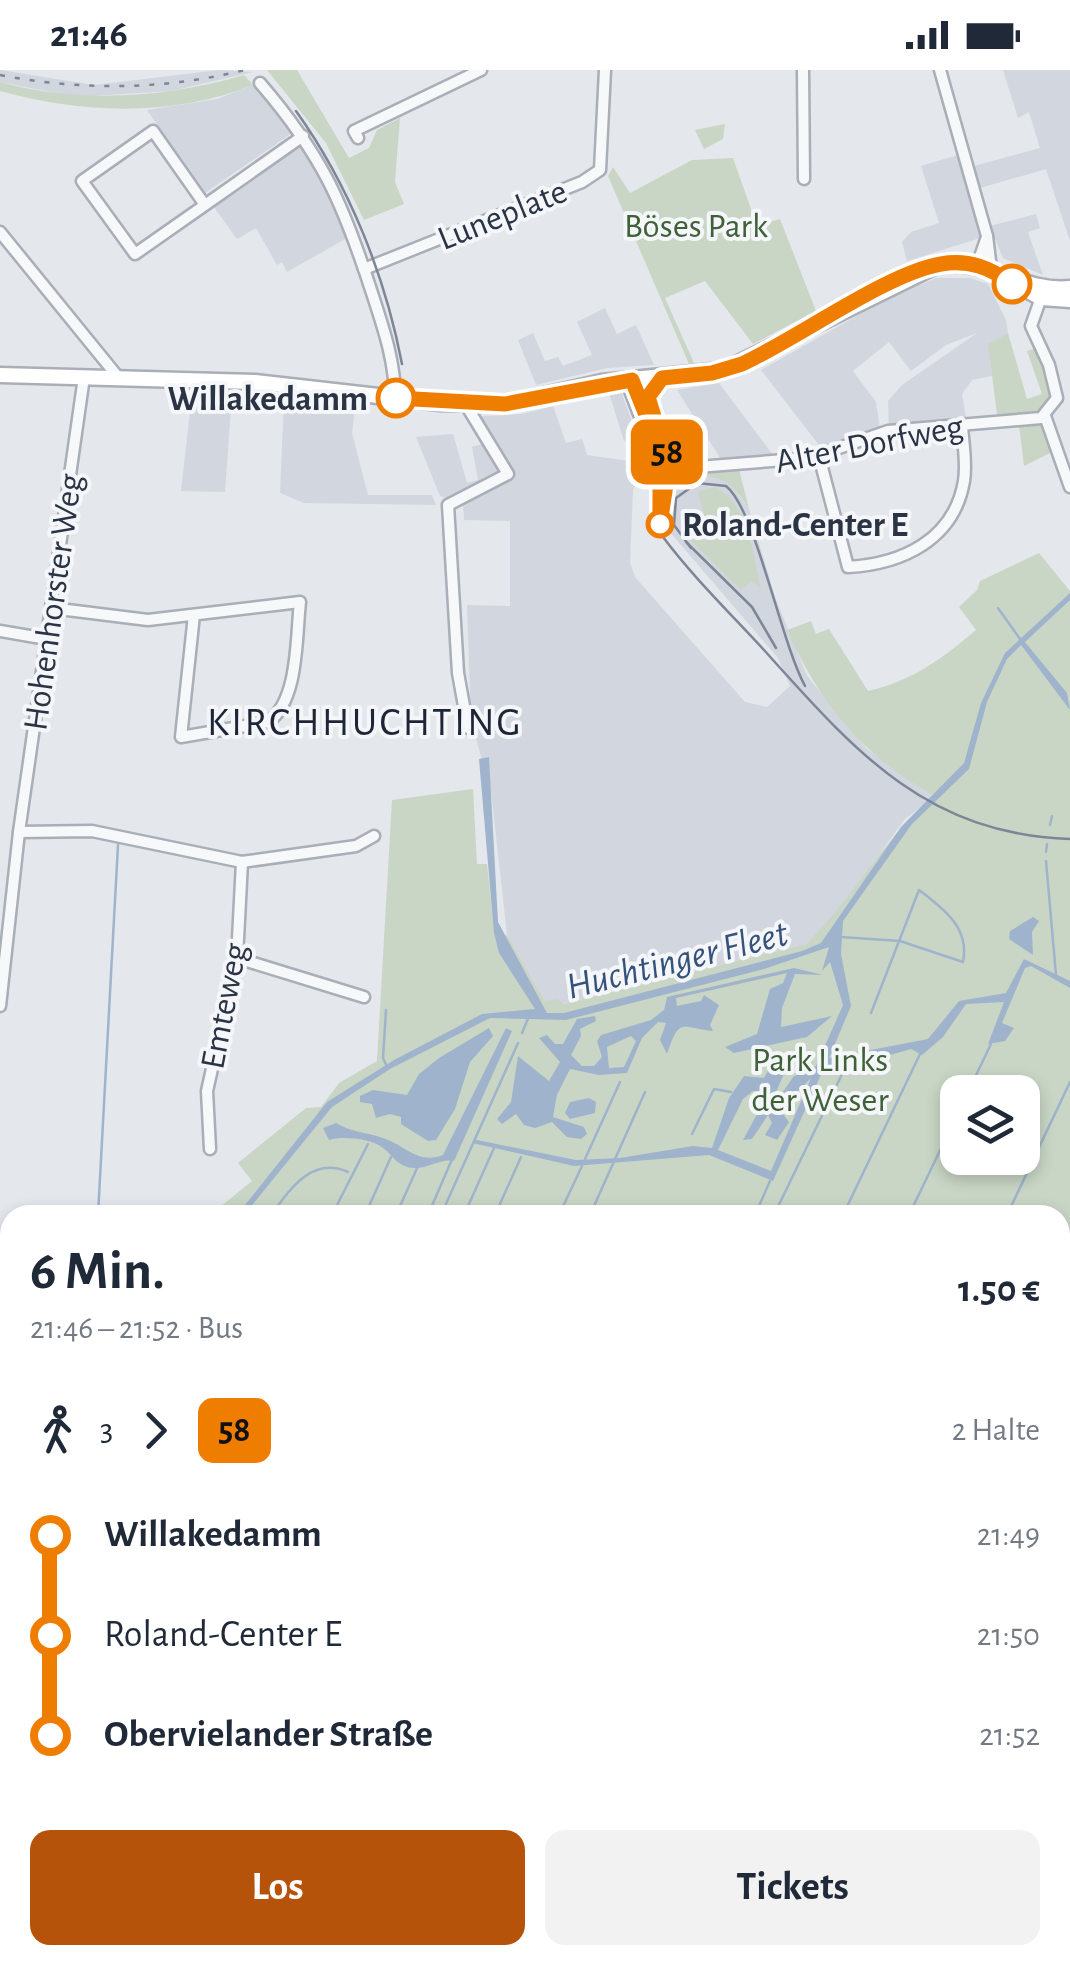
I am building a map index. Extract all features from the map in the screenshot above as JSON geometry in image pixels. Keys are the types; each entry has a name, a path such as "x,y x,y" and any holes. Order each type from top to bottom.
{"main road":[{"path":"4,372 255,382 416,401 505,404 626,380 712,373 742,364 926,268 987,268 1070,300"},
{"path":"1043,292 1070,288"}],"street":[{"path":"358,138 354,131 481,70"},
{"name":"Luneplate","path":"364,270 582,182 600,170 605,70"},
{"path":"804,70 804,179"},
{"path":"940,70 987,236 987,268"},
{"path":"260,83 304,136 333,184 385,334 394,398"},
{"path":"205,205 153,130 82,181 136,254 304,136"},
{"path":"0,232 118,377"},
{"path":"1043,292 1031,326 1049,365 1057,398 1045,416 1070,486"},
{"name":"Hohenhorster Weg","path":"0,1006 19,832 84,377"},
{"path":"662,378 648,397 666,445"},
{"path":"626,380 650,444 644,464"},
{"path":"466,405 508,474 448,505 458,672 468,728"},
{"name":"Alter Dorfweg","path":"669,465 685,468 819,456 888,431 1045,416"},
{"path":"819,456 848,567 870,566 927,544 942,529 960,497 965,478 962,426"},
{"path":"52,608 148,620 300,602 289,685 279,715 268,722 182,737 194,615"},
{"path":"0,631 46,639"},
{"path":"19,832 92,831 242,862 356,846 374,836"},
{"name":"Emteweg","path":"210,1149 206,1091 236,958 242,862"},
{"path":"236,958 364,997"}],"shaded area":[{"path":"0,70 94,85 220,70 253,72 171,91 76,97 0,82"},
{"path":"1003,70 1070,70 1070,241 1046,169 980,188 974,166 1040,148 1029,112 1018,118"},
{"path":"253,85 292,133 205,193 147,110 217,99"},
{"path":"302,145 324,182 347,238 287,272 282,262 277,265 256,228 237,239 214,207"},
{"path":"958,155 980,238 907,261 902,242 911,232 939,223 921,166"},
{"path":"1036,214 1040,228 1028,232 1043,275 1003,258 990,226"},
{"path":"937,278 970,278 988,284 1006,320 1008,333 989,344 992,376 972,380 962,394 966,417 889,429 888,401 902,385 977,333 946,345 911,371 889,342 853,371 876,402 880,428 822,449 761,370 892,296"},
{"path":"605,308 617,334 636,325 654,365 607,368 536,385 518,340 533,333 545,361 558,357 563,366 592,355 577,322"},
{"path":"719,383 773,455 722,461 677,390"},
{"path":"621,391 637,436 624,441 609,393"},
{"path":"192,394 232,395 225,492 181,491"},
{"path":"284,401 355,409 352,433 368,495 432,495 436,505 304,503 280,493"},
{"path":"553,406 566,443 582,439 587,455 643,463 632,473 641,476 633,490 630,562 635,577 745,702 767,707 790,686 778,658 663,524 672,493 683,483 712,476 729,481 749,509 775,597 807,676 867,749 935,796 905,819 832,919 806,944 562,1004 545,1001 507,935 491,791 471,721 467,605 510,606 510,521 464,520 463,503 440,496 416,437 453,434 467,483 478,480 472,447 482,444 465,417 522,414","holes":["708,529 759,587 752,580 742,589 686,535"]}],"green space":[{"path":"267,70 297,70 349,158 369,148 377,130 400,118 395,182 404,204 364,220 326,143"},
{"path":"244,75 253,85 191,103 160,107 96,108 0,91 0,82 92,96 153,93"},
{"path":"725,124 723,139 704,149 695,130"},
{"name":"Böses Park","path":"733,158 757,226 780,219 816,311 753,344 705,281 665,298 694,363 689,364 608,176 613,167 630,193 692,160"},
{"path":"1008,333 1027,399 1042,394 1027,351 1036,348 1053,396 1036,413 997,414 988,344"},
{"path":"1040,423 1052,452 1024,466 1019,425"},
{"path":"739,469 749,509 736,491 720,479 702,477 680,485 679,473"},
{"path":"715,487 735,505 742,518 761,589 752,581 741,590 685,535 708,529 698,492"},
{"name":"Park Links der Weser","path":"1039,553 1070,591 1070,1205 222,1205 252,1181 238,1163 306,1108 321,1107 339,1083 377,1061 392,800 473,789 477,864 487,864 495,938 507,935 545,1001 558,999 563,1004 806,944 900,830 935,796 887,764 846,726 813,681 787,630 811,621 816,634 829,629 868,691 926,668 976,630 959,607 977,590 980,581"}],"water":[{"path":"1070,593 1070,600 1025,642 1067,693 1070,710 1021,645 1007,659 987,702 969,769 912,824 843,921 841,954 851,1006 829,1058 928,1039 959,1001 1006,993 1024,959 1070,981 1070,988 1031,966 1025,968 1002,1023 1014,1028 1005,1041 988,1044 1004,1002 966,1004 943,1037 922,1055 911,1049 848,1067 824,1068 773,1181 709,1155 574,1166 472,1143 477,1140 576,1160 620,1158 693,1146 712,1148 729,1098 744,1076 764,1078 774,1059 784,1058 786,1069 776,1092 781,1095 793,1077 816,1066 843,1005 830,962 822,971 829,947 764,969 566,1020 490,1018 390,1069 332,1107 252,1205 245,1205 327,1102 394,1060 482,1014 535,1009 499,953 494,933 479,759 489,757 498,922 547,1013 564,1013 821,943 901,827 964,763 981,703 1005,653","holes":["811,1078 771,1171 718,1150 743,1099 753,1091 758,1091 762,1105 743,1140 752,1139 768,1115 772,1123 765,1135 777,1140 789,1122 780,1110"]},
{"path":"1033,917 1039,921 1032,932 1033,955 1009,939 1010,931"},
{"path":"794,968 823,975 795,974 782,1008 781,1027 832,1016 807,1037 734,1053 725,1047 757,1034 770,989 783,983 787,973 676,998 677,1006 701,1001 704,995 719,1005 710,1025 713,1031 678,1029 667,1054 660,1040 666,1023 658,1022 642,1038 627,1073 599,1075 570,1069 557,1095 553,1117 584,1127 587,1134 581,1139 567,1137 552,1122 535,1128 524,1125 516,1114 502,1124 497,1119 511,1102 518,1056 549,1081 560,1062 539,1038 547,1035 555,1044 563,1044 577,1019 595,1016 596,1021 580,1029 581,1036 571,1055 582,1066 594,1066 602,1057 597,1041 601,1035 651,1020 664,1010 667,997","holes":["631,1036 636,1041 624,1067 609,1068 607,1047"]},
{"path":"489,1028 493,1036 470,1062 455,1109 436,1140 428,1141 401,1124 401,1117 390,1114 376,1118 372,1104 360,1102 360,1096 373,1090 407,1095 419,1074"},
{"path":"506,1028 512,1031 454,1161 409,1167 371,1142 329,1140 323,1128 336,1123 383,1138 419,1156 443,1155"},
{"path":"589,1098 596,1102 595,1113 570,1119 565,1113 570,1102"}],"waterway":[{"path":"998,608 1020,639"},
{"path":"1050,825 1052,816"},
{"path":"1046,852 1047,844"},
{"path":"99,1205 118,845"},
{"path":"1046,861 1056,975"},
{"path":"841,937 900,941 963,962 963,939 946,912 919,890 871,1013"},
{"path":"386,1010 383,1058 387,1067"},
{"path":"522,1033 529,1016"},
{"path":"445,1205 518,1043"},
{"path":"976,1075 991,1044"},
{"path":"848,1205 920,1054"},
{"path":"779,1205 845,1068"},
{"path":"585,1159 620,1082"},
{"path":"1012,1205 1070,1082"},
{"path":"692,1134 714,1089 731,1092"},
{"path":"594,1205 645,1092"},
{"path":"337,1205 368,1144"},
{"path":"468,1205 494,1148"},
{"path":"914,1205 940,1150"},
{"path":"369,1205 391,1157"},
{"path":"432,1205 453,1157"},
{"path":"499,1205 521,1157"},
{"path":"400,1205 418,1166"},
{"path":"564,1205 582,1166"},
{"path":"279,1205 294,1186 313,1172 323,1168 348,1172"},
{"path":"759,1205 770,1181"}],"tram line":[{"path":"296,111 333,169 362,232 386,297 402,364"},
{"path":"638,403 658,456 657,510 663,537 829,721 896,780 933,803 974,821 1019,834 1070,839"},
{"path":"691,548 674,525 676,498 697,483 726,486 737,500 758,548 805,686"},
{"path":"686,542 752,607 776,648"}],"railway":[{"path":"0,75 62,84 123,86 245,70"}],"bus line":[{"name":"58","path":"396,398 466,405 505,404 592,384 632,380 660,450 660,524 669,465 666,445 648,397 662,378 712,373 742,364 908,276 940,264 983,266 1012,284"}],"place":[{"name":"Willakedamm","path":"396,398"},
{"name":"Roland-Center E","path":"660,524"}],"district":[{"name":"KIRCHHUCHTING","path":"365,721"}],"water label":[{"name":"Huchtinger Fleet","path":"677,959"}]}
